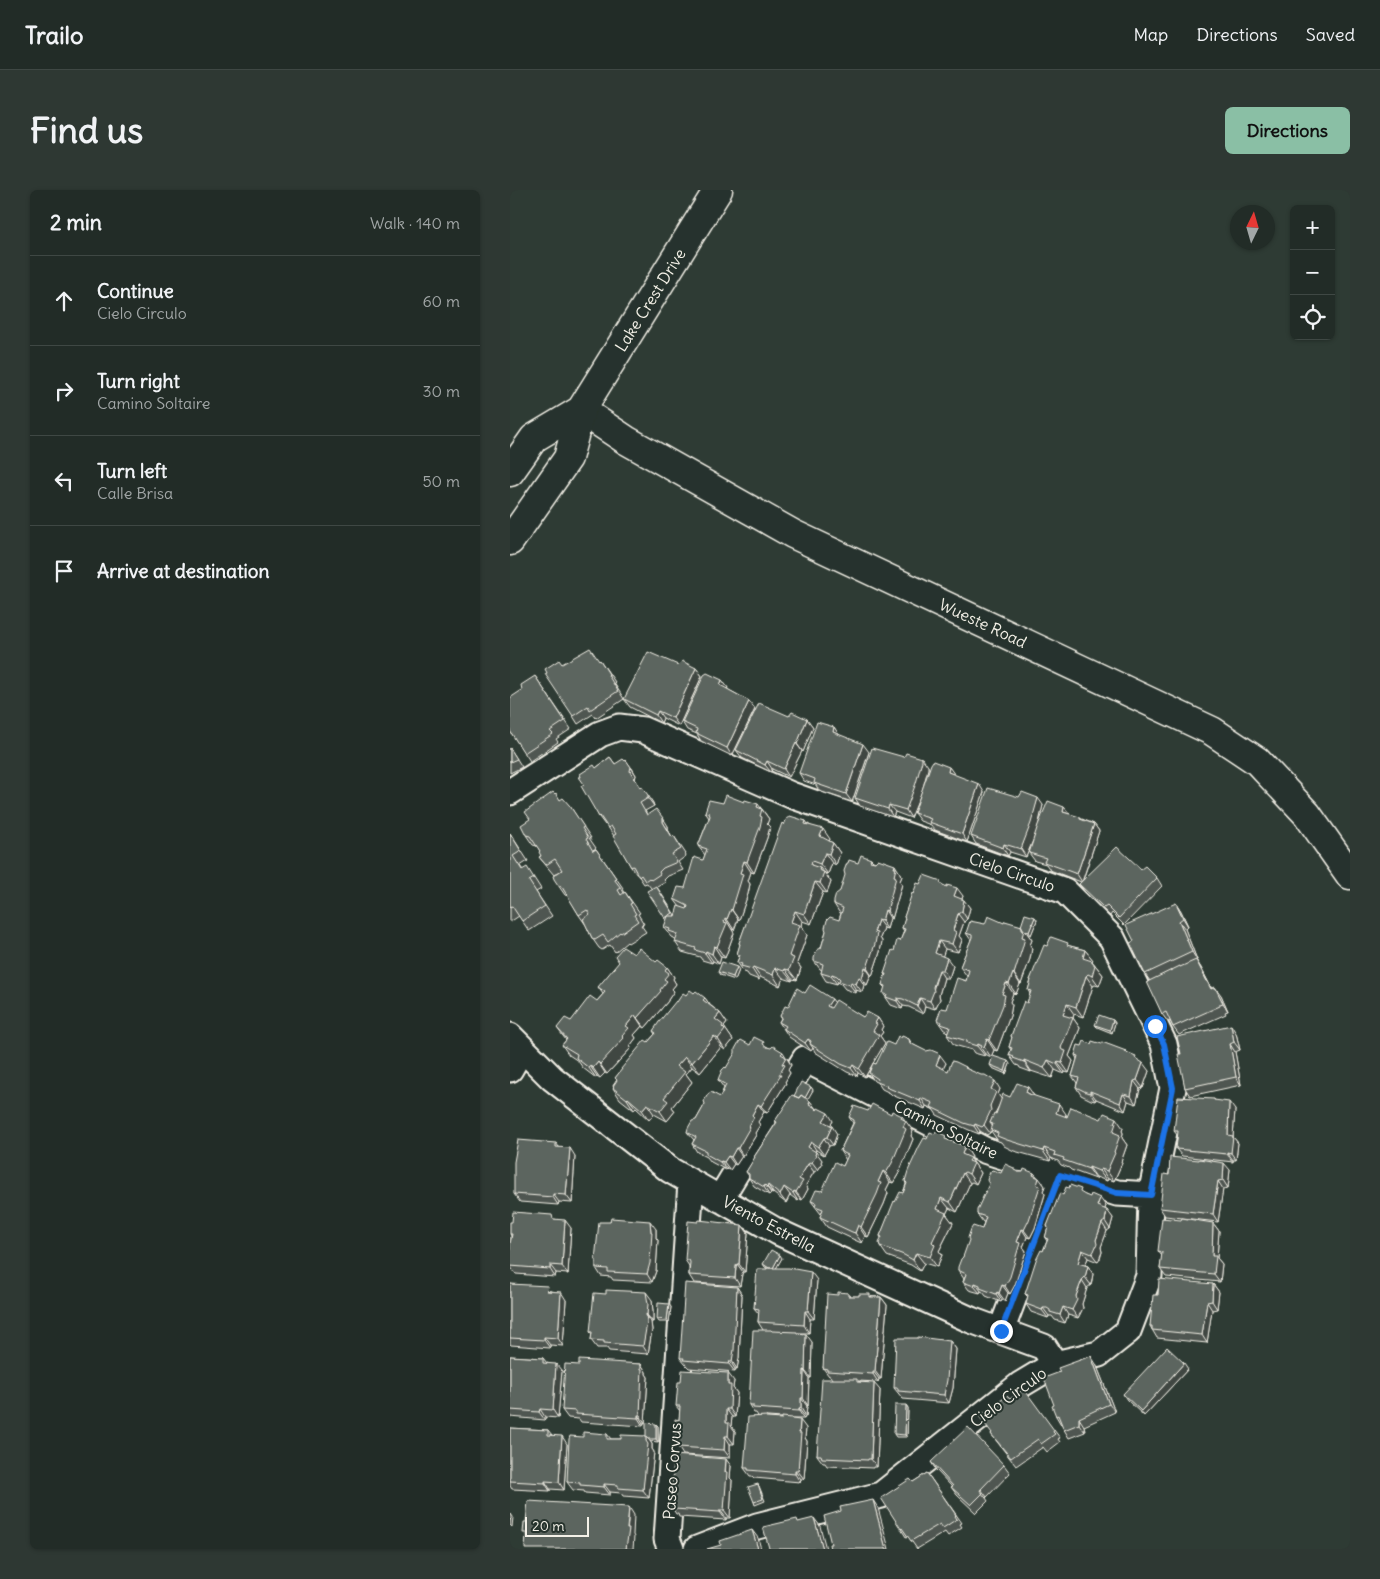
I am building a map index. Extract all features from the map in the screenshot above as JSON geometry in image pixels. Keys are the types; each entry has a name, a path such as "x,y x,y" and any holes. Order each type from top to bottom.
{"street":[{"name":"Lake Crest Drive","path":"510,541 568,458 581,410 718,190"},
{"name":"Lake Crest Drive","path":"510,472 534,438 581,410"},
{"name":"Wueste Road","path":"581,410 626,440 793,534 1212,730 1257,761 1270,774 1307,814 1350,875"},
{"name":"Cielo Circulo","path":"510,792 600,734 620,727 643,730 791,795 1065,891 1112,938 1164,1044 1173,1088 1151,1195 1148,1276 1128,1331 1099,1354 1055,1364 1020,1385 881,1495 757,1526 697,1549"},
{"name":"Viento Estrella","path":"514,1051 552,1078 670,1170 720,1199 778,1232 971,1320 1044,1347 1055,1364"},
{"name":"Camino Soltaire","path":"720,1199 805,1059 984,1150 1117,1193 1151,1195"},
{"path":"1001,1331 1060,1175"},
{"name":"Paseo Corvus","path":"671,1549 668,1538 691,1182"}],"building":[{"path":"590,648 600,660 618,691 590,710 588,706 573,716 545,674 547,673 545,669 559,660 562,664"},
{"path":"648,652 678,665 682,661 696,668 673,718 658,711 656,715 624,699"},
{"path":"707,673 722,680 720,685 749,701 727,748 696,733 697,729 682,722 704,675"},
{"path":"535,676 565,721 550,731 553,734 524,753 510,731 510,698 522,690 521,685"},
{"path":"759,703 789,716 792,712 807,719 784,769 767,761 765,765 736,750"},
{"path":"817,722 834,727 833,732 863,744 846,794 814,783 815,779 799,773"},
{"path":"510,748 517,759 510,762"},
{"path":"872,748 904,757 906,753 922,758 916,783 906,810 889,805 888,809 855,798"},
{"path":"610,757 615,764 623,759 626,760 631,767 630,771 640,787 648,795 648,798 640,803 647,815 656,809 681,849 672,854 677,862 663,868 659,872 660,874 651,880 649,878 645,881 641,875 639,877 633,866 631,867 613,836 616,834 611,826 608,828 599,817 581,786 584,784 579,777 581,777 580,774 594,765 596,768"},
{"path":"933,761 949,767 948,772 979,784 962,834 929,822 931,819 914,813"},
{"path":"988,788 1019,797 1022,792 1038,798 1021,849 1004,844 1003,848 971,836"},
{"path":"553,792 556,793 560,800 563,798 570,806 584,827 582,828 588,838 586,839 593,851 596,849 616,878 614,879 621,888 618,890 621,895 625,892 632,903 630,904 638,921 608,942 603,935 595,940 592,938 583,919 590,914 587,910 579,915 562,887 554,879 553,876 562,870 555,859 546,865 539,857 541,856 540,851 530,836 526,835 521,825 530,819 525,812"},
{"path":"726,795 744,802 745,800 758,804 757,807 762,809 760,816 762,817 747,862 744,861 740,873 743,874 732,910 727,919 725,918 724,922 727,923 717,947 714,946 712,954 675,942 678,934 664,927 668,916 675,916 678,906 687,909 688,906 674,899 678,887 685,888 694,857 703,860 707,849 698,846 710,816 709,813 705,812 709,800 723,803"},
{"path":"1048,801 1064,807 1063,812 1094,824 1077,874 1044,862 1046,858 1029,853"},
{"path":"790,816 806,821 805,824 823,829 820,836 833,843 829,854 825,853 820,864 812,861 811,865 820,868 819,870 824,872 820,883 815,882 804,914 795,911 791,922 800,925 789,956 794,958 789,970 785,969 784,971 775,968 773,975 753,967 752,969 741,966 742,964 737,962 740,955 737,954 739,943 782,823 784,825"},
{"path":"510,833 521,851 513,856 522,870 527,867 534,878 529,881 545,906 522,921 512,906 510,907"},
{"path":"1117,847 1141,869 1145,866 1157,878 1119,918 1107,906 1104,908 1079,884"},
{"path":"861,855 871,859 870,861 875,862 878,859 895,865 894,876 896,877 887,911 885,910 882,921 878,920 874,932 877,933 875,944 867,968 865,967 862,978 859,977 856,984 851,982 850,985 839,981 840,979 837,976 821,973 823,964 814,961 814,958 817,950 821,948 827,920 830,917 839,920 843,908 834,904 834,901 836,894 840,891 847,863 849,860 858,863"},
{"path":"924,875 941,881 940,883 947,887 947,885 957,888 954,896 964,900 962,911 958,914 953,930 956,932 952,944 939,941 935,953 947,958 943,970 939,970 930,1001 920,998 917,1006 903,999 897,998 897,1001 886,997 887,995 883,993 885,986 882,985 892,950 894,951 897,940 900,941 905,929 902,928 904,917 912,893 917,883 920,884"},
{"path":"656,886 673,913 665,918 647,891"},
{"path":"1176,903 1183,918 1179,921 1192,952 1145,974 1130,943 1134,941 1126,925"},
{"path":"1025,914 1035,917 1029,932 1025,931 1021,926"},
{"path":"988,916 1004,923 1005,921 1022,926 1024,930 1022,937 1025,938 1014,974 1009,984 1006,983 1002,994 1005,995 1003,1005 989,1040 987,1039 984,1047 947,1035 950,1027 941,1024 942,1022 937,1020 941,1008 947,1009 957,978 966,981 969,970 960,967 972,937 972,935 966,933 970,921 985,924"},
{"path":"1051,937 1068,943 1067,945 1085,950 1083,958 1092,961 1095,965 1092,976 1088,974 1086,976 1076,1007 1067,1004 1063,1015 1073,1018 1061,1048 1066,1051 1062,1063 1057,1062 1057,1064 1048,1060 1044,1068 1013,1058 1009,1055 1012,1048 1009,1047 1011,1036 1024,1001 1027,1003 1031,991 1028,990 1030,980 1044,945 1047,946"},
{"path":"623,947 634,954 639,948 656,962 658,960 667,967 665,970 669,973 664,979 667,981 661,991 637,1018 635,1015 626,1026 629,1028 622,1036 624,1038 600,1064 598,1062 593,1068 590,1066 589,1068 576,1058 577,1054 562,1045 567,1039 557,1028 565,1018 571,1021 590,996 597,1001 605,992 598,987 619,962 615,956"},
{"path":"1196,960 1211,989 1215,987 1223,1003 1173,1027 1166,1012 1162,1014 1147,982"},
{"path":"722,962 737,967 733,977 718,972"},
{"path":"810,985 832,999 827,1006 831,1008 836,1000 863,1017 867,1012 878,1018 873,1031 879,1035 859,1069 853,1065 851,1068 841,1064 810,1044 811,1041 808,1039 805,1043 784,1029 786,1026 779,1022 785,1006 788,1007 797,988 805,993"},
{"path":"690,990 694,993 696,991 705,998 703,1000 720,1013 715,1019 723,1025 722,1027 725,1030 718,1039 714,1036 692,1063 685,1057 677,1066 685,1072 664,1098 668,1101 660,1111 647,1104 642,1110 613,1088 617,1080 615,1078 645,1040 648,1042 656,1033 653,1031 676,1001 683,993 686,995"},
{"path":"1099,1015 1113,1020 1110,1030 1095,1025"},
{"path":"1231,1025 1234,1042 1230,1044 1236,1077 1185,1088 1178,1054 1181,1054 1177,1037"},
{"path":"898,1036 909,1039 910,1043 926,1051 931,1050 938,1053 940,1055 936,1065 948,1071 952,1061 995,1081 991,1089 996,1092 990,1106 991,1110 982,1127 964,1123 931,1107 933,1103 921,1098 920,1101 877,1082 878,1079 869,1073 873,1063 876,1064 887,1042 894,1045"},
{"path":"754,1037 764,1042 763,1044 767,1047 771,1048 773,1046 783,1052 781,1054 786,1057 782,1064 785,1065 779,1075 781,1075 761,1106 758,1104 752,1115 754,1117 750,1127 738,1148 736,1148 731,1157 728,1156 724,1162 720,1162 706,1154 706,1151 692,1144 696,1137 687,1132 688,1128 692,1121 696,1120 708,1094 711,1092 720,1097 726,1085 718,1080 719,1077 735,1053 739,1042 741,1040 750,1045"},
{"path":"1084,1041 1091,1044 1092,1041 1102,1044 1102,1042 1136,1056 1135,1058 1143,1063 1137,1080 1134,1081 1131,1096 1123,1094 1120,1103 1076,1087 1079,1078 1072,1076 1078,1056 1075,1055 1078,1045 1082,1046"},
{"path":"993,1056 1008,1061 1005,1071 990,1065"},
{"path":"801,1082 811,1087 805,1098 801,1095 799,1098 794,1096"},
{"path":"1017,1083 1028,1087 1026,1092 1029,1094 1059,1104 1056,1113 1067,1117 1071,1107 1101,1119 1104,1113 1116,1118 1113,1132 1120,1135 1107,1171 1101,1169 1099,1171 1089,1167 1089,1169 1063,1160 1064,1158 1054,1155 1055,1152 1044,1148 1043,1151 997,1136 998,1133 991,1130 993,1124 990,1123 994,1113 996,1114 1003,1094 1010,1097"},
{"path":"792,1095 799,1098 801,1095 810,1101 809,1104 817,1110 818,1108 828,1113 823,1121 832,1126 827,1137 824,1138 818,1147 811,1142 808,1147 816,1152 816,1156 808,1164 799,1179 803,1181 796,1192 794,1191 793,1193 784,1187 780,1195 768,1185 764,1187 749,1178 749,1174 746,1172"},
{"path":"1178,1097 1214,1099 1229,1102 1228,1135 1233,1136 1231,1153 1176,1149 1178,1131 1174,1131"},
{"path":"872,1104 891,1114 892,1111 902,1116 901,1118 906,1121 903,1127 906,1129 892,1163 886,1173 883,1171 878,1182 881,1183 877,1194 861,1227 858,1225 855,1233 820,1217 823,1209 815,1206 816,1203 811,1201 816,1190 822,1191 835,1162 843,1166 848,1155 840,1151 854,1122 849,1117 854,1106 868,1111"},
{"path":"936,1131 946,1136 945,1139 965,1146 962,1154 971,1158 969,1161 974,1163 969,1174 963,1173 950,1202 941,1198 937,1209 946,1213 932,1242 935,1245 930,1257 916,1253 913,1260 880,1246 879,1243 882,1237 880,1236 894,1201 900,1192 903,1193 907,1183 905,1181 908,1171 919,1147 924,1138 927,1139 930,1132 935,1134"},
{"path":"518,1140 556,1143 556,1147 570,1148 566,1195 553,1194 553,1197 514,1194 514,1162"},
{"path":"1170,1157 1224,1163 1223,1180 1218,1181 1213,1214 1160,1208 1164,1174 1169,1175"},
{"path":"1005,1164 1018,1172 1023,1172 1024,1169 1034,1173 1033,1175 1039,1178 1037,1185 1040,1186 1029,1220 1024,1230 1022,1229 1017,1242 1020,1243 1010,1277 1005,1286 1002,1285 999,1293 997,1292 996,1294 980,1288 980,1285 975,1283 974,1286 963,1282 966,1274 958,1270 958,1267 969,1240 971,1229 973,1226 982,1229 986,1217 977,1214 977,1210 989,1184 987,1180 990,1172 992,1170 1001,1173"},
{"path":"1070,1185 1081,1189 1080,1192 1085,1195 1090,1197 1091,1194 1100,1198 1097,1206 1107,1210 1094,1251 1092,1254 1082,1250 1078,1263 1088,1266 1076,1296 1077,1300 1072,1310 1063,1307 1060,1315 1050,1312 1047,1308 1042,1310 1026,1304 1028,1295 1025,1294 1036,1260 1041,1250 1043,1251 1048,1239 1045,1238 1047,1226 1060,1193 1063,1195 1066,1187 1069,1188"},
{"path":"513,1212 552,1215 553,1219 565,1220 562,1266 550,1265 550,1269 510,1266 512,1234 510,1234 510,1222 512,1222"},
{"path":"611,1218 650,1221 652,1232 650,1263 647,1274 608,1272 608,1269 596,1268 595,1260 599,1222 610,1222"},
{"path":"1162,1218 1181,1220 1182,1218 1213,1223 1212,1256 1216,1256 1214,1274 1160,1269 1162,1252 1158,1251"},
{"path":"699,1220 742,1225 739,1264 736,1266 735,1278 689,1275 690,1262 685,1260 688,1221 698,1222"},
{"path":"771,1250 780,1255 773,1268 769,1268 763,1264"},
{"path":"789,1268 811,1272 808,1311 805,1311 804,1325 758,1322 759,1309 754,1308 757,1269"},
{"path":"1159,1279 1213,1284 1212,1301 1207,1302 1202,1335 1152,1330 1152,1326 1150,1326 1153,1295 1158,1295"},
{"path":"685,1283 737,1287 734,1350 732,1361 729,1364 683,1360 684,1358 680,1358"},
{"path":"510,1284 548,1286 547,1291 561,1292 558,1338 544,1337 544,1340 510,1338"},
{"path":"606,1290 646,1292 648,1304 647,1323 643,1346 591,1340 592,1332 590,1332 594,1293 606,1294"},
{"path":"838,1292 848,1293 848,1296 870,1294 870,1297 881,1297 875,1371 873,1371 873,1374 827,1371 827,1369 823,1368 827,1294 838,1295"},
{"path":"658,1303 669,1304 667,1320 657,1319"},
{"path":"753,1330 806,1334 803,1398 801,1398 801,1408 799,1411 753,1408 753,1405 749,1405"},
{"path":"918,1337 950,1341 944,1395 898,1391 898,1388 894,1388 896,1338"},
{"path":"1167,1347 1184,1363 1141,1411 1123,1394"},
{"path":"510,1356 543,1358 543,1363 556,1364 553,1410 540,1409 539,1412 510,1410"},
{"path":"1091,1356 1109,1404 1079,1418 1079,1424 1064,1430 1052,1406 1054,1405 1044,1378 1060,1372 1058,1368"},
{"path":"579,1360 641,1364 640,1415 638,1415 638,1418 576,1414 576,1411 562,1410 565,1364 579,1365"},
{"path":"682,1370 728,1373 728,1385 731,1385 730,1409 726,1409 726,1423 729,1423 728,1436 725,1436 724,1450 678,1447 679,1433 675,1433 675,1419 679,1420 680,1406 676,1406 678,1382 681,1382"},
{"path":"822,1379 857,1379 857,1382 874,1383 871,1459 822,1458 821,1455 817,1455"},
{"path":"1024,1389 1055,1434 1041,1444 1038,1439 1011,1458 979,1416 1007,1396 1010,1399"},
{"path":"895,1405 906,1405 905,1435 894,1434"},
{"path":"767,1416 767,1418 782,1419 782,1417 800,1420 799,1433 801,1433 798,1471 795,1471 795,1474 748,1470 748,1468 744,1468 748,1417"},
{"path":"646,1423 656,1424 656,1439 648,1439 646,1436"},
{"path":"968,1427 1004,1465 981,1489 980,1491 983,1493 971,1505 951,1487 953,1486 931,1462"},
{"path":"510,1428 548,1430 548,1435 562,1436 559,1482 510,1481"},
{"path":"583,1432 607,1434 607,1439 621,1439 621,1435 646,1436 648,1444 643,1490 618,1488 618,1485 604,1484 604,1487 567,1482 569,1439 570,1436 583,1437"},
{"path":"674,1455 726,1459 725,1472 727,1472 724,1510 720,1510 720,1512 674,1509 671,1506"},
{"path":"927,1473 957,1519 943,1528 940,1524 911,1541 881,1498 910,1479 913,1482"},
{"path":"758,1484 763,1499 754,1502 748,1487"},
{"path":"873,1500 886,1549 830,1549 829,1544 831,1544 824,1516 841,1511 840,1507"},
{"path":"528,1501 629,1507 627,1529 629,1529 626,1549 525,1549 526,1533 523,1533"},
{"path":"814,1518 823,1549 768,1549 763,1527 797,1519 798,1522"},
{"path":"752,1530 758,1549 707,1549 721,1545 720,1541"}],"route":[{"path":"1001,1331 1060,1175 1117,1193 1151,1195 1173,1088 1164,1044 1155,1026"}]}
